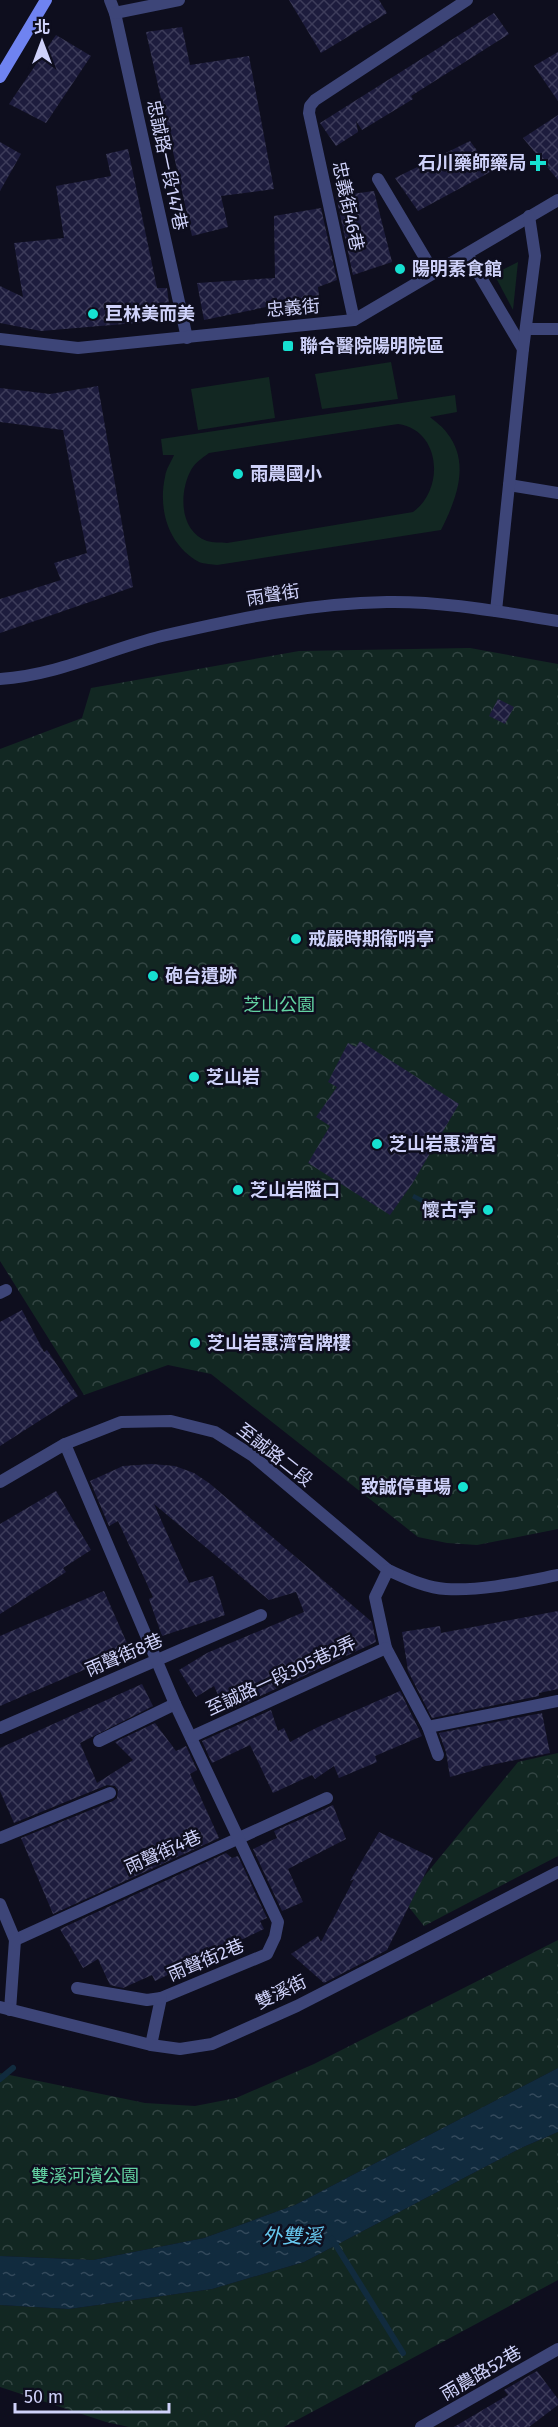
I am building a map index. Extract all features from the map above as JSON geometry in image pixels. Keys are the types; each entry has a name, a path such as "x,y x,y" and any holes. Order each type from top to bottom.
{"street":[{"path":"0,77 46,0"},
{"name":"忠誠路一段147巷","path":"110,0 115,13 187,338"},
{"path":"115,13 179,0"},
{"name":"忠義街46巷","path":"354,320 309,113 315,100 467,0"},
{"path":"378,179 434,273"},
{"name":"忠義街","path":"0,339 78,348 354,320 558,200"},
{"path":"496,611 535,256 529,216"},
{"path":"467,254 523,349"},
{"path":"527,329 558,329"},
{"path":"509,485 558,493"},
{"name":"雨聲街","path":"0,679 28,677 62,669 158,637 238,619 315,607 387,602 475,607 558,621"},
{"name":"至誠路二段","path":"0,1482 65,1444 121,1422 171,1420 215,1432 253,1456 388,1570 414,1582 445,1589 507,1584 558,1575"},
{"path":"65,1444 175,1704 237,1839"},
{"path":"388,1570 375,1597 386,1648 428,1727 438,1755"},
{"name":"雨聲街8巷","path":"0,1728 261,1616"},
{"name":"至誠路一段305巷2弄","path":"191,1737 386,1648"},
{"path":"428,1727 558,1701"},
{"path":"99,1741 175,1704"},
{"path":"0,1838 110,1792"},
{"name":"雨聲街4巷","path":"15,1940 327,1798"},
{"name":"雨聲街2巷","path":"77,1988 147,2000 162,1998 267,1954 275,1937 278,1922 237,1839"},
{"name":"雙溪街","path":"5,2008 151,2044 180,2049 212,2044 297,2006 558,1872"},
{"path":"0,1904 15,1940 5,2008"},
{"name":"雨聲街2巷","path":"151,2044 162,1998"},
{"name":"雨農路52巷","path":"424,2426 558,2349"}],"green space":[{"path":"518,262 513,310 494,274"},
{"path":"391,362 398,399 322,409 315,374"},
{"path":"269,377 275,418 198,430 191,389"},
{"path":"455,395 457,412 430,417 447,433 454,445 460,469 459,482 452,506 441,530 217,565 206,564 188,555 173,536 168,525 163,489 166,471 174,455 163,455 161,439","holes":["398,424 412,429 423,437 430,448 434,462 434,476 430,489 423,502 413,512 227,543 209,542 198,536 186,520 183,499 187,479 195,465 209,453"]},
{"name":"芝山公園","path":"470,648 558,664 558,1529 477,1545 447,1543 418,1537 211,1374 168,1365 84,1395 0,1261 0,749 82,718 91,688 299,651"},
{"path":"558,1753 558,1856 424,1926 404,1901 518,1762"},
{"name":"雙溪河濱公園","path":"558,1940 558,2068 295,2205 204,2238 93,2260 0,2256 0,2073 145,2103 195,2106 236,2098 314,2064"},
{"path":"558,2132 558,2280 284,2427 129,2427 106,2422 0,2387 0,2305 69,2309 212,2289 304,2262 521,2148"}],"water":[{"path":"414,1194 449,1212 447,1216 412,1198"},
{"name":"外雙溪","path":"558,2068 558,2132 521,2148 304,2262 212,2289 69,2309 0,2305 0,2256 93,2260 204,2238 295,2205"}],"building":[{"path":"289,0 379,0 387,13 321,53"},
{"path":"494,13 509,34 411,96 413,99 362,130 356,121 358,132 336,146 320,123"},
{"path":"182,27 190,65 249,56 274,189 221,196 228,227 192,236 146,32"},
{"path":"56,35 91,56 46,123 9,104"},
{"path":"558,52 558,101 534,66"},
{"path":"558,115 558,180 523,138"},
{"path":"470,141 492,171 418,211 395,178"},
{"path":"0,142 21,154 0,191"},
{"path":"128,149 157,288 167,288 171,320 41,331 0,323 0,286 23,297 14,243 64,238 56,186 111,176 106,154"},
{"path":"374,191 392,262 353,275 336,196"},
{"path":"321,208 337,280 318,287 319,296 204,320 197,283 275,278 274,216"},
{"path":"98,386 133,587 0,633 0,599 61,580 54,563 87,553 63,430 0,422 0,388 50,394"},
{"path":"498,699 514,707 505,724 489,716"},
{"name":"芝山岩惠濟宮","path":"360,1041 459,1104 412,1184 390,1215 308,1163 330,1126 316,1117 337,1087 328,1082 348,1043 356,1047"},
{"path":"22,1310 44,1352 47,1350 78,1396 0,1446 0,1322"},
{"path":"152,1464 175,1466 194,1473 209,1483 372,1622 376,1642 226,1712 214,1686 196,1697 179,1670 207,1653 304,1612 296,1592 269,1600 154,1504 189,1583 213,1576 225,1615 162,1636 149,1599 153,1597 118,1521 109,1526 90,1481 123,1466"},
{"path":"56,1491 91,1550 63,1568 66,1572 0,1614 0,1524"},
{"path":"104,1591 130,1650 0,1706 0,1636"},
{"path":"558,1611 558,1689 539,1693 539,1696 432,1718 408,1671 402,1632 440,1626 441,1633"},
{"path":"142,1684 153,1706 80,1743 97,1783 133,1760 115,1742 155,1723 176,1751 186,1746 197,1770 190,1774 219,1838 53,1914 21,1838 113,1801 117,1798 118,1790 115,1786 107,1785 14,1823 0,1791 0,1748"},
{"path":"400,1691 422,1736 375,1756 377,1762 339,1778 334,1766 315,1779 312,1775 273,1793 250,1745 212,1763 202,1741 271,1710 278,1731 284,1728 290,1742 318,1727"},
{"path":"542,1713 550,1753 481,1767 450,1777 446,1752 439,1733"},
{"path":"333,1805 346,1839 288,1869 303,1902 282,1911 253,1849 277,1838 274,1831"},
{"path":"379,1832 433,1858 387,1950 324,1983 291,1954 318,1936 321,1942 354,1879 350,1881"},
{"path":"226,1853 232,1858 238,1856 267,1918 260,1921 264,1929 155,1981 152,1975 123,1988 110,1985 98,1959 83,1968 60,1929"},
{"path":"537,2371 558,2399 558,2405 529,2427 454,2427 508,2395 504,2390"}],"waterway":[{"path":"0,2079 13,2068"},
{"path":"332,2239 403,2353"}],"place":[{"name":"石川藥師藥局","path":"538,163"},
{"name":"陽明素食館","path":"400,269"},
{"name":"巨林美而美","path":"93,314"},
{"name":"聯合醫院陽明院區","path":"288,346"},
{"name":"雨農國小","path":"238,474"},
{"name":"戒嚴時期衛哨亭","path":"296,939"},
{"name":"砲台遺跡","path":"153,976"},
{"name":"芝山岩","path":"194,1077"},
{"name":"芝山岩惠濟宮","path":"377,1144"},
{"name":"芝山岩隘口","path":"238,1190"},
{"name":"懷古亭","path":"488,1210"},
{"name":"芝山岩惠濟宮牌樓","path":"195,1343"},
{"name":"致誠停車場","path":"463,1487"}]}
